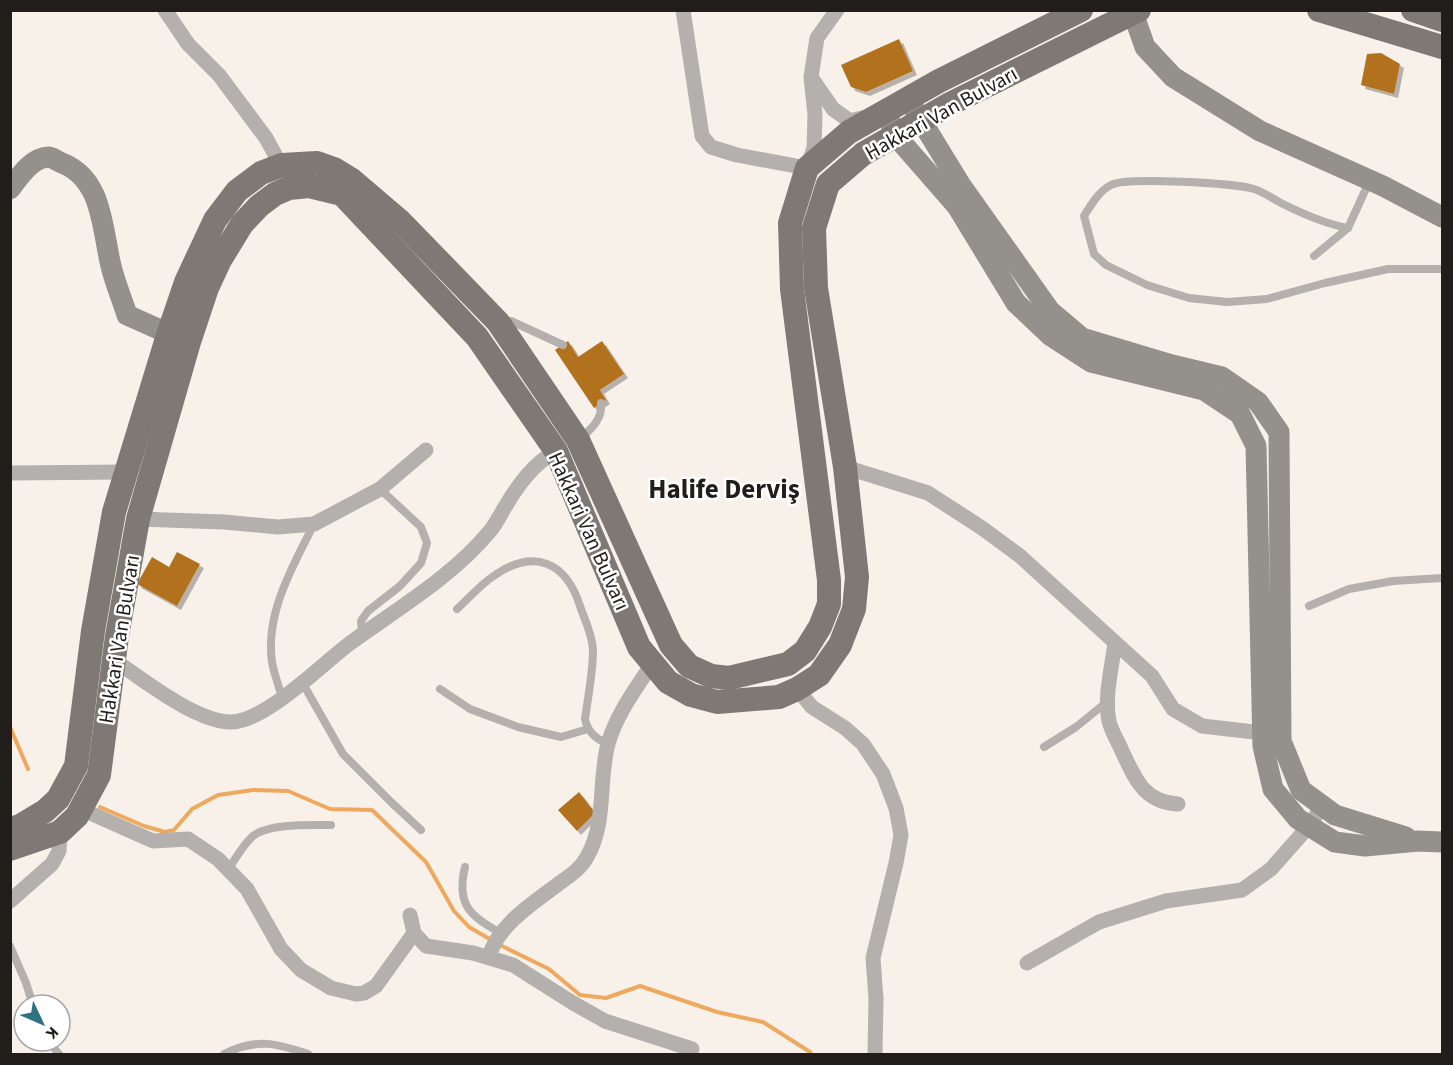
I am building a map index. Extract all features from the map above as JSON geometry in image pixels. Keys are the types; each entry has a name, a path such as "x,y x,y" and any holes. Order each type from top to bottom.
{"main road":[{"name":"Hakkari Van Bulvarı","path":"10,849 60,832 77,816 99,775 114,660 138,519 178,339 186,282 215,220 237,191 261,173 282,165 317,163 334,169 352,180 400,221 488,330 567,446 671,645 689,666 711,676 729,678 788,664 805,651 820,627 829,604 829,580 792,289 790,223 807,168 849,132 939,81 1081,10"},
{"path":"1318,10 1443,47"},
{"path":"1413,10 1443,20"},
{"name":"Hakkari Van Bulvarı","path":"567,446 639,647 668,682 691,695 717,702 779,697 819,675 840,645 854,609 857,578 845,467 816,288 814,228 828,184 863,154 950,104 1135,11"},
{"name":"Hakkari Van Bulvarı","path":"10,829 20,826 45,811 58,799 76,766 93,631 114,512 126,472 178,339 220,260 242,224 259,206 275,194 289,188 309,186 342,194 488,330"},
{"path":"45,811 60,832"}],"street":[{"path":"165,10 188,44 219,75 266,138 282,165 289,188"},
{"path":"683,10 702,136 711,147 737,155 807,168 814,148 816,115 811,77 817,38 837,10"},
{"path":"1135,11 1145,47 1173,77 1260,131 1370,180 1443,217"},
{"path":"811,77 833,109 850,121 886,111 895,135 957,206 1016,303 1051,336 1091,362 1204,390 1240,414 1256,446 1263,746 1273,789 1298,819 1335,842 1365,846 1419,841 1443,842"},
{"path":"908,99 923,120 960,184 1050,311 1082,338 1172,365 1222,377 1258,402 1279,432 1281,741 1301,790 1322,806 1335,815 1419,841"},
{"path":"10,189 23,172 36,162 49,157 68,165 84,177 94,194 101,215 111,268 127,315 178,339"},
{"path":"114,660 174,701 220,721 243,720 282,698 459,562 492,530 525,477 542,459 567,446"},
{"path":"138,519 224,522 278,527 314,524 380,489 426,450"},
{"path":"845,467 928,493 1020,556 1152,676 1173,709 1202,726 1263,733"},
{"path":"10,473 126,472"},
{"path":"1116,643 1109,700 1109,721 1132,774 1151,797 1168,804 1178,804"},
{"path":"410,915 414,933 422,943 431,948 458,950 494,944 514,920 574,872 587,857 600,815 608,745 621,713 652,664"},
{"path":"797,689 812,707 845,728 863,744 883,774 896,808 901,835 873,958 876,999 875,1054"},
{"path":"1027,963 1099,922 1166,901 1242,890 1271,869 1309,826 1322,806"},
{"path":"81,809 147,839 160,842 188,839 229,868 254,900 266,926 281,949 301,970 331,988 356,994 364,993 376,986 414,933"},
{"path":"10,901 52,864 59,851 60,832"},
{"path":"494,944 513,965 605,1021 692,1048"}],"lane":[{"path":"1314,256 1348,228 1370,180"},
{"path":"1348,228 1334,226 1254,189 1192,183 1127,182 1112,184 1092,202 1084,216 1094,254 1106,265 1147,285 1189,298 1227,302 1267,299 1388,269 1443,269"},
{"path":"488,330 511,321 563,345"},
{"path":"567,446 599,419 601,403"},
{"path":"362,635 361,621 368,611 400,586 421,563 427,543 421,527 380,489"},
{"path":"282,698 272,662 272,623 289,575 314,524"},
{"path":"457,609 494,575 514,565 537,562 558,569 574,593 592,639 591,676 585,719 594,738 608,745"},
{"path":"1309,606 1349,589 1393,581 1443,578"},
{"path":"302,682 343,754 421,830"},
{"path":"440,689 470,710 518,727 561,737 588,729"},
{"path":"1044,747 1076,727 1109,700"},
{"path":"229,868 251,837 262,830 299,825 331,825"},
{"path":"465,867 461,886 464,901 494,944"},
{"path":"10,946 29,993"},
{"path":"224,1054 245,1046 263,1043 308,1054"}],"building":[{"path":"899,39 913,71 866,92 851,87 841,65"},
{"path":"1381,53 1400,64 1394,94 1361,85 1367,54"},
{"path":"568,341 578,357 602,341 624,374 600,390 606,400 594,408 555,350"},
{"path":"177,552 200,564 177,606 137,584 152,557 169,567"},
{"path":"579,792 595,813 577,831 558,810"}],"waterway":[{"path":"10,727 28,769"},
{"path":"100,807 144,826 165,832 174,830 192,809 218,795 253,790 288,791 330,809 372,810 426,862 454,911 469,927 493,941"},
{"path":"500,945 549,969 580,995 606,998 640,986 717,1012 763,1022 811,1054"}],"district":[{"name":"Halife Derviş","path":"724,489"}]}
